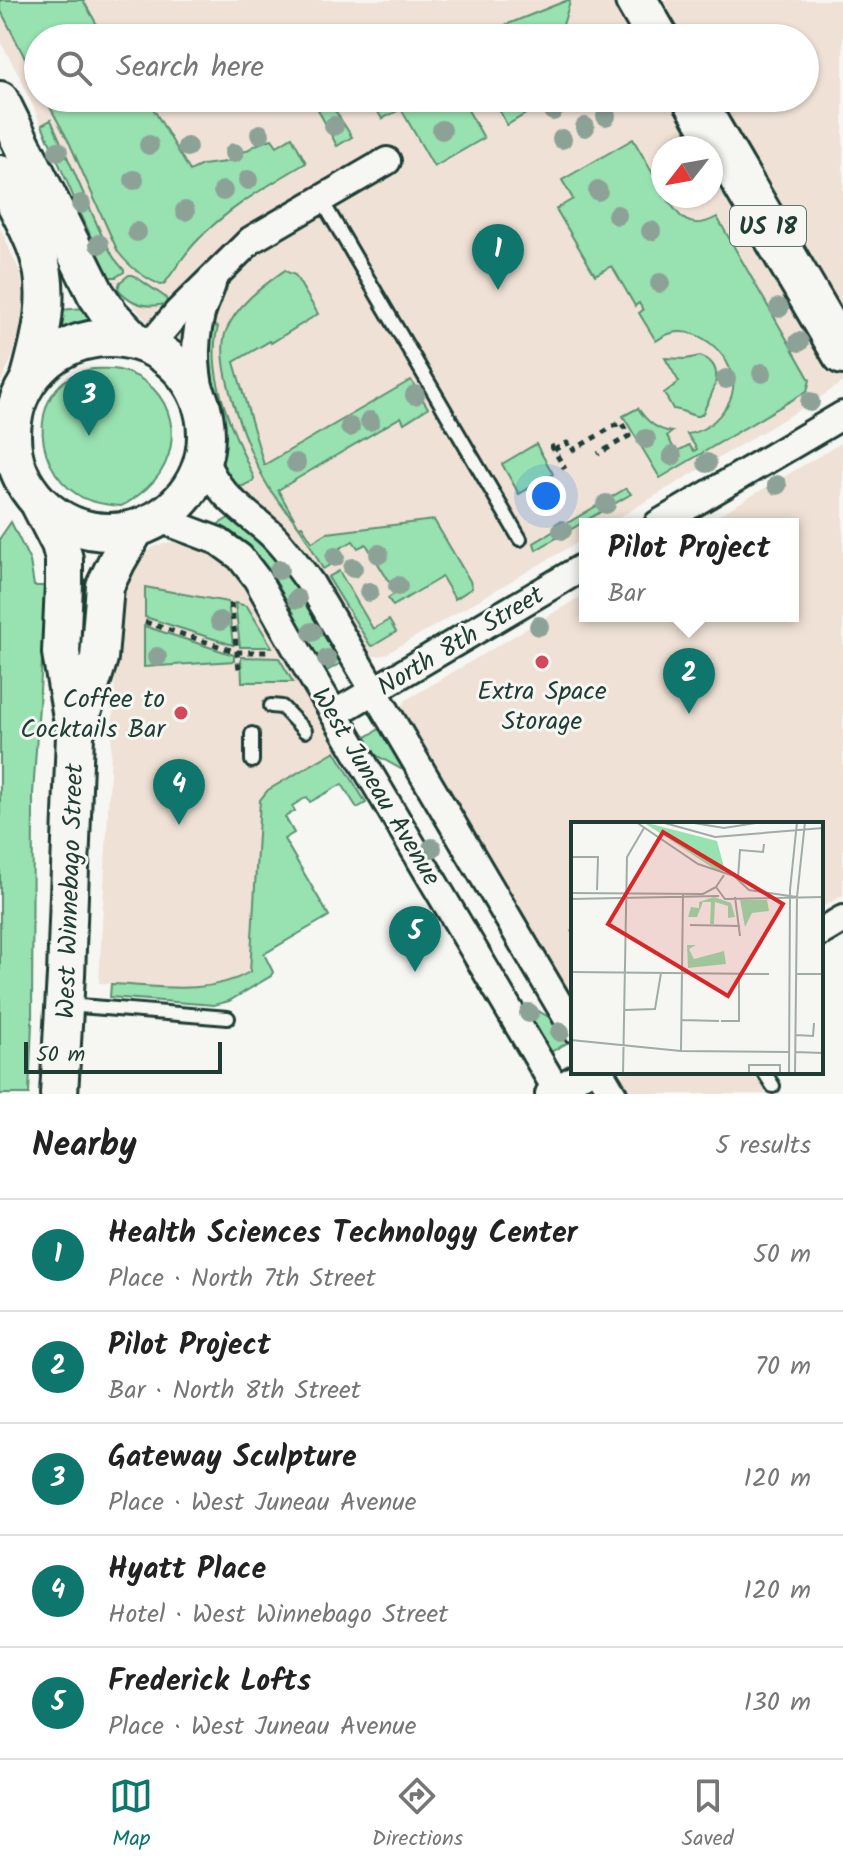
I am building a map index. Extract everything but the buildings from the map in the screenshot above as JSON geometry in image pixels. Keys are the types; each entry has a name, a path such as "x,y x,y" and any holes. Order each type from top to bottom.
{"main road":[{"name":"US 18","path":"701,112 843,354"}],"street":[{"path":"0,100 96,294 111,316 142,343"},
{"path":"142,343 251,240 387,161"},
{"path":"0,174 39,255 44,310 43,326 16,396 9,469 40,504 65,523 95,532 116,533 147,524 179,503 194,483 204,459 207,435 195,362 196,341 202,311 216,273"},
{"path":"16,396 56,352 80,341 107,336 142,343 158,350 178,366 194,387 204,411"},
{"path":"668,518 843,415"},
{"name":"West Juneau Avenue","path":"204,459 223,493 272,536 311,584 571,1025"},
{"name":"West Winnebago Street","path":"40,504 64,559 61,653 75,735 59,1094"},
{"name":"West Juneau Avenue","path":"147,524 218,541 249,568 555,1092"},
{"name":"West Winnebago Street","path":"75,735 99,658 105,586 117,561 147,524"},
{"name":"North 8th Street","path":"334,714 579,570"},
{"path":"823,931 843,919"},
{"path":"555,1092 583,1074"},
{"path":"601,1074 613,1094"}],"lane":[{"path":"321,199 520,539"},
{"path":"271,706 282,707 305,731"},
{"path":"252,734 252,761"},
{"path":"64,1004 228,1018"},
{"path":"765,1074 773,1086"}],"path":[{"path":"565,469 553,448 567,443 571,451 621,422 629,436 598,454"},
{"path":"231,603 239,669"},
{"path":"145,622 237,652 275,652 280,649"}],"shaded area":[{"path":"0,0 843,0 843,382 618,518 579,518 579,541 384,655 370,657 232,487 222,462 218,405 109,277 36,112 819,112 819,24 24,24 24,86 0,41"},
{"path":"0,228 20,272 25,312 22,336 0,384"},
{"path":"843,442 843,895 823,907 823,822 571,822 571,1004 401,715 403,704 579,598 579,622 799,622 799,518 714,518"},
{"path":"176,541 203,549 234,570 343,746 268,790 259,807 250,972 232,980 194,989 99,983 118,619 123,588 138,559 155,546"},
{"path":"622,1074 755,1074 767,1094 624,1094 620,1084"}],"green space":[{"path":"0,0 83,0 97,24 24,24 24,56 0,9"},
{"path":"568,0 570,2 563,24 508,24"},
{"path":"53,112 155,112 190,171 202,165 226,162 272,139 277,146 292,137 306,163 220,219 195,243 161,285 137,271 118,252"},
{"path":"319,112 336,112 352,137 337,146"},
{"path":"378,112 395,112 382,119"},
{"path":"403,112 469,112 484,138 434,167"},
{"path":"500,112 529,112 507,125"},
{"path":"51,120 103,238 124,270 116,277 109,277 105,269 42,125"},
{"path":"633,139 651,170 651,208 674,208 692,223 717,217 810,380 807,391 660,478 623,416 638,408 652,424 672,432 667,436 676,452 689,445 694,451 697,449 687,434 712,423 731,398 733,389 729,367 715,347 695,335 672,333 656,341 639,313 643,310 639,303 635,306 612,266 595,275 556,209 573,199 562,180"},
{"path":"285,270 295,275 318,314 234,362 264,465 411,380 428,408 404,423 401,417 278,490 299,527 269,488 252,455 229,387 223,346 226,331 237,312 251,296"},
{"path":"129,275 165,297 168,303 154,306 129,299 118,289 120,282"},
{"path":"85,308 97,323 95,327 60,338 57,335 60,310"},
{"path":"210,325 218,327 215,365 218,385 254,478 243,486 232,487 222,462 222,418 204,362"},
{"path":"700,356 713,365 716,378 704,412 696,416 673,409 664,393 679,382 665,358"},
{"path":"93,369 116,369 138,377 164,403 170,420 172,438 160,473 147,488 121,506 93,502 78,495 62,481 50,464 44,444 43,424 47,405 57,389 72,376"},
{"path":"536,444 553,474 519,494 502,464"},
{"path":"625,489 631,494 590,518 579,518 579,525 536,550 534,543"},
{"path":"232,516 286,564 343,661 341,663 325,672 320,671 264,565 243,542 217,525"},
{"path":"434,520 472,588 455,599 442,577 393,606 388,598 396,593 366,544 358,548 353,541 337,550 342,558 323,569 299,527 302,526 312,542 327,533"},
{"path":"11,522 30,561 34,586 47,586 33,794 29,1094 0,1094 0,538"},
{"path":"339,571 373,629 389,620 396,632 370,645 328,577"},
{"path":"145,587 228,602 233,645 145,617"},
{"path":"235,603 247,606 272,647 240,647"},
{"path":"144,626 234,655 234,661 144,667"},
{"path":"241,657 279,658 293,682 242,682"},
{"path":"381,728 408,764 401,769 367,750 363,739"},
{"path":"335,751 366,803 357,808 342,784 310,802 307,797 292,806 295,811 285,817 294,833 284,839 329,916 264,954 273,972 271,976 229,1001 214,1005 110,997 111,984 200,987 250,972 260,800 268,790"},
{"path":"526,1004 561,1024 569,1039 567,1043 549,1053 521,1011"}],"place":[{"name":"Health Sciences Technology Center","path":"498,290"},
{"name":"Gateway Sculpture","path":"89,436"},
{"name":"Extra Space Storage","path":"542,662"},
{"name":"Coffee to Cocktails Bar","path":"181,713"},
{"name":"Pilot Project","path":"689,714"},
{"name":"Hyatt Place","path":"179,825"},
{"name":"Frederick Lofts","path":"415,972"}]}
